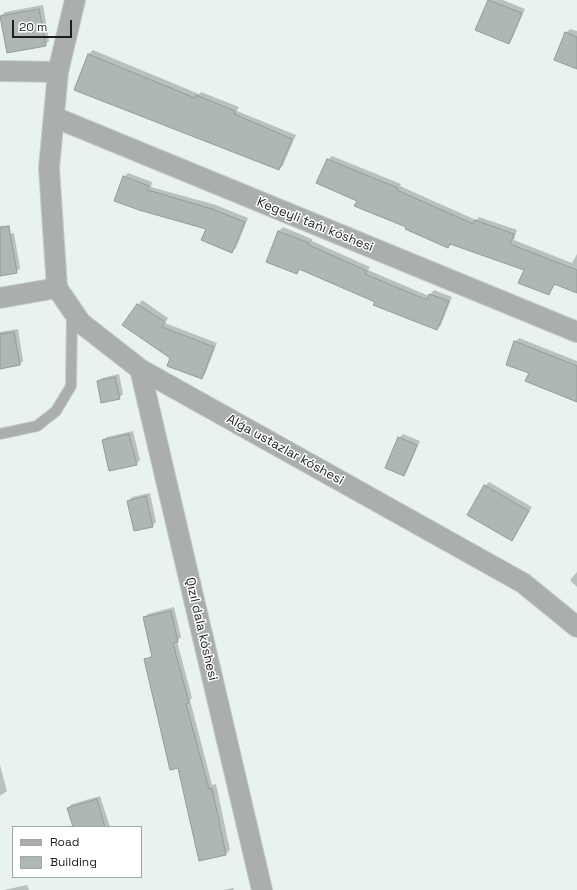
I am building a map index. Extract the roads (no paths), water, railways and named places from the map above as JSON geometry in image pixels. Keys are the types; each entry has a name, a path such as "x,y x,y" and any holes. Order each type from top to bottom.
{"street":[{"path":"0,298 58,288 49,168 58,72 75,0"},
{"path":"0,71 58,72"},
{"name":"Kegeyli tańı kóshesi","path":"54,117 577,332"},
{"name":"Alǵa ustazlar kóshesi","path":"58,288 81,323 140,369 523,583 577,627"},
{"name":"Qızıl dala kóshesi","path":"140,369 262,890"}],"lane":[{"path":"0,434 37,426 56,411 71,386 72,308"}]}
